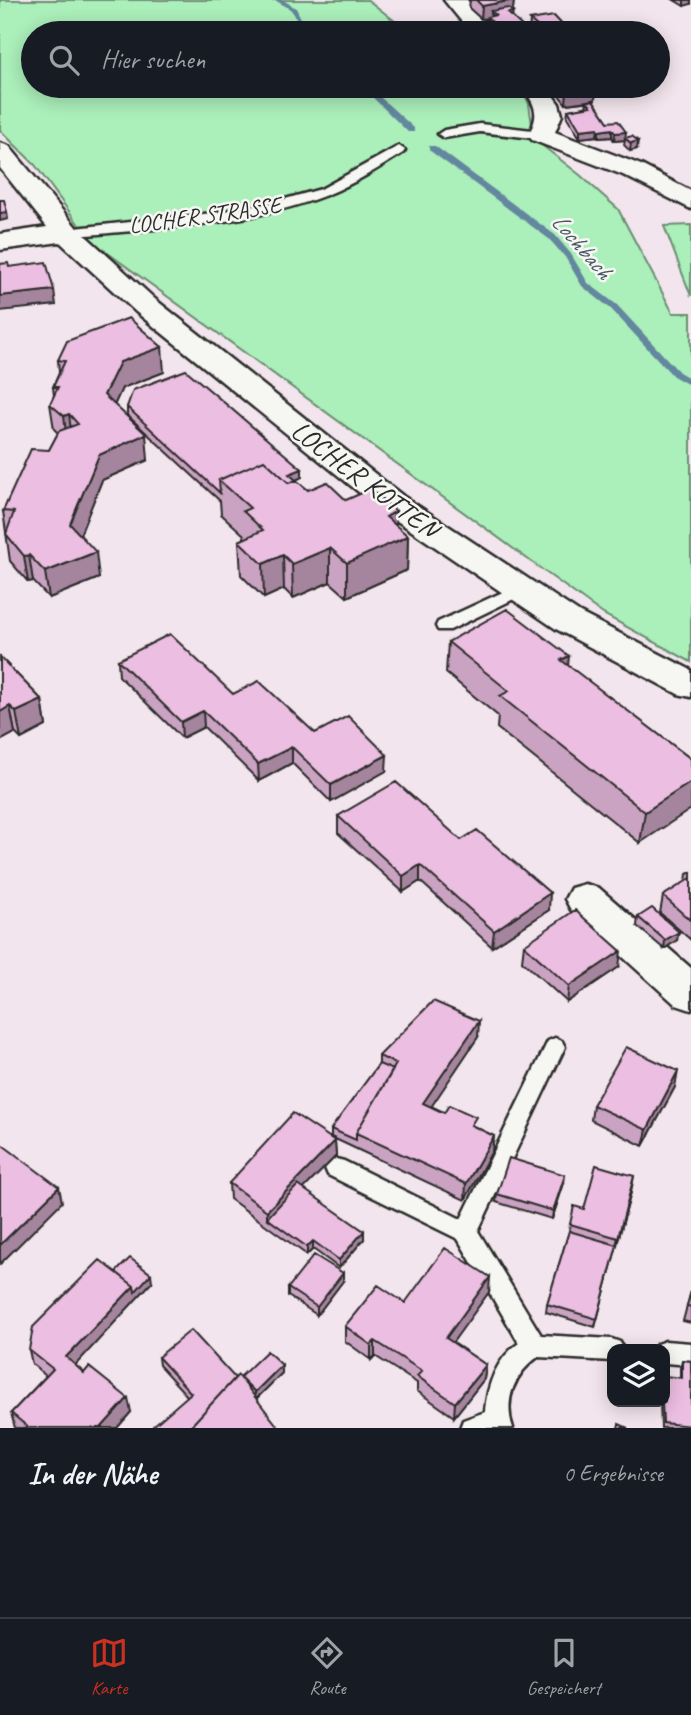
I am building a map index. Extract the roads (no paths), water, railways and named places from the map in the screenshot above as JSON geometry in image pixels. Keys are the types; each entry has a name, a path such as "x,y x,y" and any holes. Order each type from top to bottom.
{"street":[{"path":"455,0 473,21"},
{"path":"542,98 551,117 541,135 632,170 691,201"},
{"name":"LOCHER KOTTEN","path":"0,151 66,233 146,306 392,503 568,621 691,685"},
{"name":"LOCHER STRASSE","path":"0,242 66,233"},
{"path":"585,900 691,993"}],"lane":[{"path":"444,134 480,128 541,135"},
{"name":"LOCHER STRASSE","path":"66,233 244,213 301,200 335,186 399,150"},
{"path":"444,626 520,589"},
{"path":"466,1232 555,1047"},
{"path":"335,1168 466,1232 534,1346"},
{"path":"472,1428 499,1424 501,1390 513,1363 534,1346 607,1350"},
{"path":"670,1352 691,1354"}],"waterway":[{"name":"Lochbach","path":"278,0 294,9 299,21"},
{"name":"Lochbach","path":"377,98 411,130"},
{"name":"Lochbach","path":"432,148 552,237 568,256 585,284 614,307 676,374 691,383"}]}
